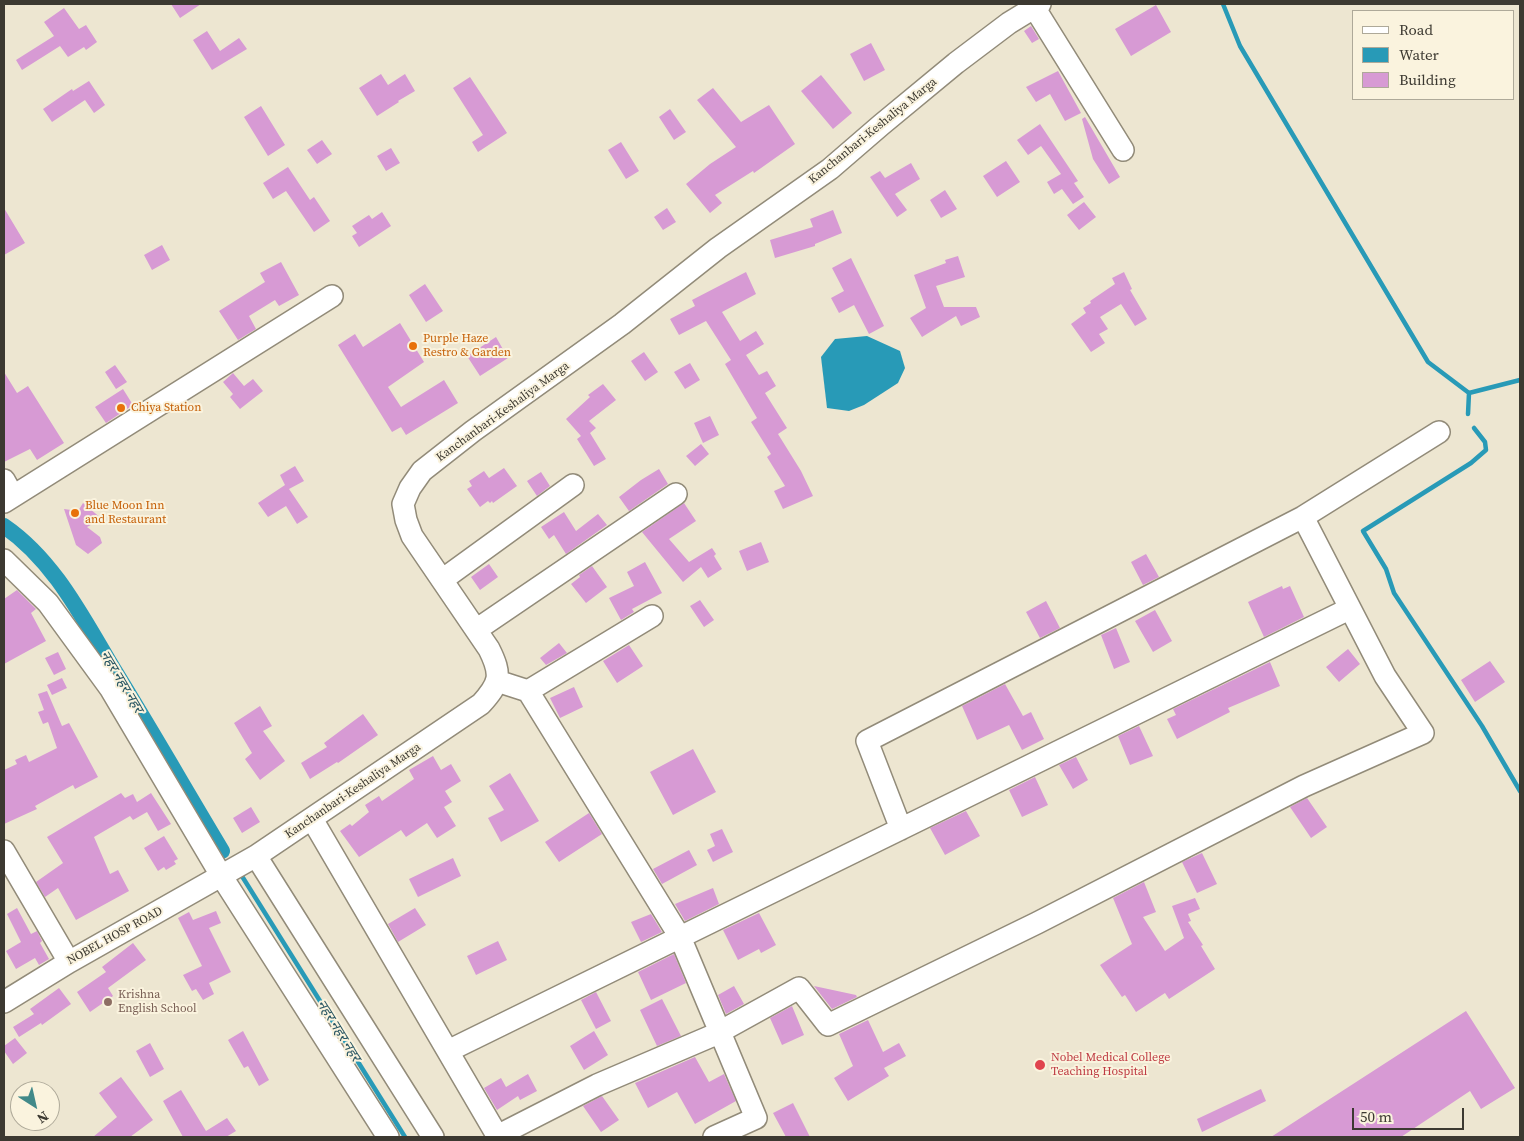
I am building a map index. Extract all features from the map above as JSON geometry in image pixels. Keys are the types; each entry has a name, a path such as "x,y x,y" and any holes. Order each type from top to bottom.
{"street":[{"path":"1037,6 1123,150"},
{"name":"Kanchanbari-Keshaliya Marga","path":"225,875 312,819 481,704 492,692 497,681 497,665 489,649 412,536 406,520 404,504 410,488 422,471 473,431 622,324 718,248 830,169 881,124 956,63 1010,23 1037,6"},
{"path":"7,492 332,296"},
{"path":"901,829 867,742 1303,517 1439,432"},
{"path":"442,580 573,485"},
{"path":"476,630 676,494"},
{"path":"312,819 497,1137 597,1085 719,1032 799,988 828,1025 1037,924 1304,786 1422,733 1385,676 1303,517"},
{"path":"4,560 48,603 110,688 388,1137"},
{"path":"448,1051 1349,609"},
{"path":"528,691 652,616"},
{"path":"497,681 528,691 680,938 756,1118 714,1137"},
{"path":"4,850 69,962"},
{"path":"251,859 433,1137"},
{"name":"NOBEL HOSP ROAD","path":"7,995 225,875"}],"water":[{"path":"867,336 900,351 905,368 898,383 864,405 849,411 827,408 821,357 835,339"}],"building":[{"path":"171,4 201,4 180,18"},
{"path":"1156,5 1171,32 1131,56 1115,29"},
{"path":"64,8 79,29 86,25 97,42 86,50 84,47 68,57 60,46 22,70 16,60 54,36 44,22"},
{"path":"1031,26 1039,39 1032,43 1024,31"},
{"path":"207,31 220,51 239,38 247,49 212,70 193,40"},
{"path":"871,43 885,70 864,81 850,54"},
{"path":"1058,71 1081,113 1065,121 1050,94 1036,102 1026,87"},
{"path":"381,74 388,85 405,74 415,91 377,116 359,88"},
{"path":"821,75 852,113 833,129 801,91"},
{"path":"470,77 507,133 478,152 472,142 483,135 453,88"},
{"path":"89,81 105,105 94,113 85,100 52,122 43,109 72,89 73,91"},
{"path":"713,88 741,122 769,105 795,144 754,173 753,171 715,195 722,203 710,213 686,184 710,164 736,147 697,100"},
{"path":"261,106 285,145 268,156 244,117"},
{"path":"670,109 686,132 674,140 659,117"},
{"path":"1085,117 1120,177 1109,184 1093,159 1082,119"},
{"path":"1040,124 1078,181 1074,183 1084,197 1073,204 1062,189 1054,194 1047,182 1061,174 1041,146 1028,155 1017,140"},
{"path":"322,140 332,154 317,164 307,150"},
{"path":"621,142 639,171 626,179 608,150"},
{"path":"391,148 400,163 386,171 377,156"},
{"path":"1006,161 1020,182 997,197 983,176"},
{"path":"911,163 920,179 895,194 907,210 897,217 870,177 880,171 885,178"},
{"path":"288,167 310,200 314,197 330,221 314,232 286,191 273,199 263,183"},
{"path":"945,190 957,209 941,218 930,200"},
{"path":"1084,202 1096,217 1079,230 1067,215"},
{"path":"4,208 25,243 4,255"},
{"path":"667,208 676,222 663,230 654,217"},
{"path":"833,210 842,233 815,244 815,246 775,258 770,240 813,227 810,219"},
{"path":"382,212 391,226 359,247 352,236 357,233 352,226 369,215 372,219"},
{"path":"162,245 170,260 152,270 144,255"},
{"path":"958,256 965,277 936,286 944,307 976,307 980,317 961,326 956,316 922,337 910,318 926,308 914,275 946,263 945,260"},
{"path":"851,258 884,326 869,334 854,305 839,313 831,298 844,291 832,268"},
{"path":"281,262 299,295 279,306 275,300 249,316 256,329 238,340 219,311 265,282 260,273"},
{"path":"746,272 756,294 722,312 740,341 756,331 764,344 746,355 759,375 767,371 776,386 765,393 787,428 778,434 801,471 813,496 783,509 774,491 785,486 767,457 771,454 751,422 757,418 725,364 731,360 706,321 679,335 670,319 695,306 692,300"},
{"path":"1124,272 1132,289 1130,290 1147,319 1135,326 1121,304 1100,317 1108,329 1099,334 1105,343 1091,352 1071,324 1086,313 1083,308 1091,303 1090,301 1115,284 1112,278"},
{"path":"425,284 443,311 426,322 409,295"},
{"path":"400,323 424,362 388,387 401,407 444,380 458,403 406,435 401,427 392,432 338,345 355,334 363,347"},
{"path":"496,337 508,358 480,376 467,356"},
{"path":"644,352 658,372 645,381 631,361"},
{"path":"690,363 700,380 685,389 674,372"},
{"path":"115,365 127,382 116,389 105,372"},
{"path":"4,372 17,393 28,386 64,443 37,460 30,449 4,462"},
{"path":"233,373 244,386 253,379 263,391 240,409 230,397 233,394 223,382"},
{"path":"603,384 616,400 589,421 596,428 590,433 606,459 594,466 577,439 581,436 566,419 590,397 588,395"},
{"path":"123,389 133,405 106,423 95,407"},
{"path":"710,416 719,435 703,443 694,423"},
{"path":"701,444 709,454 695,466 686,456"},
{"path":"295,466 304,481 289,489 308,517 297,524 286,506 268,517 258,503 285,485 280,475"},
{"path":"504,468 517,486 493,503 488,501 480,507 467,489 472,486 469,481 484,471 489,478"},
{"path":"659,469 668,484 629,511 619,497"},
{"path":"541,472 550,486 537,496 527,481"},
{"path":"83,503 102,519 87,527 100,537 102,543 88,554 76,545 64,509 78,511"},
{"path":"684,503 696,521 669,539 689,562 712,548 716,554 714,556 722,569 708,578 701,567 683,582 642,532"},
{"path":"564,512 576,531 598,514 607,525 566,554 554,535 549,539 541,527"},
{"path":"761,542 769,562 747,571 739,551"},
{"path":"1146,554 1159,577 1143,585 1131,562"},
{"path":"645,562 662,593 632,609 634,612 621,620 609,598 634,586 627,572"},
{"path":"489,564 498,577 480,590 471,577"},
{"path":"592,566 607,587 586,603 571,584 580,577 579,575"},
{"path":"1282,586 1283,589 1290,586 1304,617 1264,637 1248,602"},
{"path":"17,590 36,609 31,613 46,641 4,664 4,599"},
{"path":"700,600 714,620 704,627 690,606"},
{"path":"1046,601 1060,628 1040,638 1026,612"},
{"path":"1155,610 1172,641 1153,652 1135,621"},
{"path":"1116,628 1130,662 1114,669 1101,635"},
{"path":"559,643 567,653 546,665 540,658"},
{"path":"629,645 643,666 617,683 603,661"},
{"path":"1348,649 1360,664 1339,682 1326,667"},
{"path":"58,652 66,669 54,675 45,658"},
{"path":"1490,661 1505,682 1475,702 1461,680"},
{"path":"1270,662 1280,686 1228,708 1230,712 1177,739 1167,719 1176,715 1173,709"},
{"path":"62,678 67,688 52,695 47,685"},
{"path":"1005,684 1023,716 1031,712 1044,739 1022,750 1009,725 977,740 962,706"},
{"path":"574,687 583,707 560,718 550,698"},
{"path":"47,691 62,726 69,723 98,777 75,789 73,785 35,806 37,809 4,824 4,770 17,764 15,760 26,755 29,762 57,748 48,722 43,724 38,712 44,710 38,694"},
{"path":"260,706 272,726 263,731 285,761 260,780 245,759 252,753 234,723"},
{"path":"363,714 378,735 338,763 310,779 301,763 327,747 324,743"},
{"path":"1139,726 1153,756 1130,765 1118,736"},
{"path":"693,749 716,792 673,815 650,772"},
{"path":"433,756 441,770 451,764 461,781 445,791 452,802 444,807 456,826 437,838 427,823 406,837 401,830 359,857 340,831 350,824 352,826 369,812 365,805 379,796 382,801 414,779 409,770"},
{"path":"1076,757 1088,780 1073,789 1059,765"},
{"path":"510,773 539,821 501,842 488,818 504,810 489,786"},
{"path":"1035,777 1048,805 1022,817 1009,790"},
{"path":"121,793 125,798 133,794 137,802 151,793 171,824 158,831 147,812 133,820 130,816 94,837 110,874 118,870 129,891 76,920 58,888 45,897 36,882 63,863 47,837"},
{"path":"1307,798 1327,827 1311,838 1290,807"},
{"path":"251,807 260,822 242,833 233,818"},
{"path":"966,811 980,836 945,855 930,828"},
{"path":"589,813 602,834 559,862 545,842"},
{"path":"722,829 733,852 713,862 707,850 715,846 710,834"},
{"path":"164,836 178,859 174,861 176,864 166,870 164,867 158,871 144,848"},
{"path":"689,850 697,865 662,884 653,869"},
{"path":"1202,853 1217,884 1197,893 1182,862"},
{"path":"453,858 461,876 418,897 409,879"},
{"path":"1144,882 1156,912 1143,917 1165,951 1184,938 1172,906 1195,898 1200,909 1188,914 1191,921 1188,922 1203,945 1201,946 1215,969 1169,999 1165,993 1136,1012 1125,995 1122,997 1100,965 1132,944 1113,898"},
{"path":"713,888 719,904 685,921 675,904"},
{"path":"17,908 31,934 37,931 42,941 40,943 49,959 39,965 35,958 16,969 6,951 21,942 7,914"},
{"path":"415,908 426,925 398,942 388,924"},
{"path":"216,911 221,923 209,928 231,972 209,983 214,994 203,1000 196,989 192,991 183,975 202,966 178,918 189,912 193,920"},
{"path":"759,913 776,945 761,953 759,949 738,960 723,930"},
{"path":"651,914 662,932 641,942 631,922"},
{"path":"498,941 507,960 476,975 467,956"},
{"path":"133,943 146,960 108,988 113,996 90,1012 77,992 106,972 102,967"},
{"path":"674,954 686,983 651,1000 638,972"},
{"path":"734,986 744,1004 726,1014 718,995"},
{"path":"814,986 856,995 857,997 832,1009"},
{"path":"59,988 71,1004 42,1025 41,1023 19,1037 13,1027 34,1014 30,1009"},
{"path":"596,992 611,1021 596,1029 581,1000"},
{"path":"662,999 681,1036 657,1046 640,1010"},
{"path":"792,1006 804,1035 782,1045 770,1018"},
{"path":"1466,1011 1515,1088 1481,1109 1470,1091 1401,1137 1271,1137"},
{"path":"868,1020 883,1052 899,1043 906,1056 884,1068 889,1076 848,1101 834,1078 853,1066 839,1034"},
{"path":"243,1031 269,1080 259,1086 248,1066 244,1068 228,1040"},
{"path":"594,1031 608,1055 584,1070 570,1046"},
{"path":"15,1038 27,1053 13,1064 4,1051 4,1046"},
{"path":"150,1043 164,1069 150,1077 136,1051"},
{"path":"695,1057 709,1082 724,1074 736,1101 695,1124 677,1092 648,1108 635,1083"},
{"path":"528,1074 537,1091 520,1100 518,1096 497,1110 484,1088 501,1078 506,1087"},
{"path":"121,1077 153,1120 130,1137 93,1137 117,1117 99,1093"},
{"path":"1261,1089 1266,1101 1202,1132 1197,1119"},
{"path":"181,1090 206,1131 227,1118 236,1131 226,1137 183,1137 163,1101"},
{"path":"602,1096 619,1120 601,1132 583,1106"},
{"path":"793,1103 810,1137 786,1137 773,1113"}],"waterway":[{"path":"1223,4 1240,46 1428,362 1469,393 1520,380"},
{"path":"1468,414 1469,393"},
{"path":"1474,428 1485,442 1486,450 1471,463 1363,531 1386,569 1394,593 1482,726 1520,791"},
{"name":"नहर नहर नहर","path":"4,526 38,556 66,592 222,851"},
{"name":"नहर नहर नहर","path":"240,873 405,1137"}],"place":[{"name":"Purple Haze Restro & Garden","path":"413,346"},
{"name":"Chiya Station","path":"121,408"},
{"name":"Blue Moon Inn and Restaurant","path":"75,513"},
{"name":"Krishna English School","path":"108,1002"},
{"name":"Nobel Medical College Teaching Hospital","path":"1040,1065"}]}
